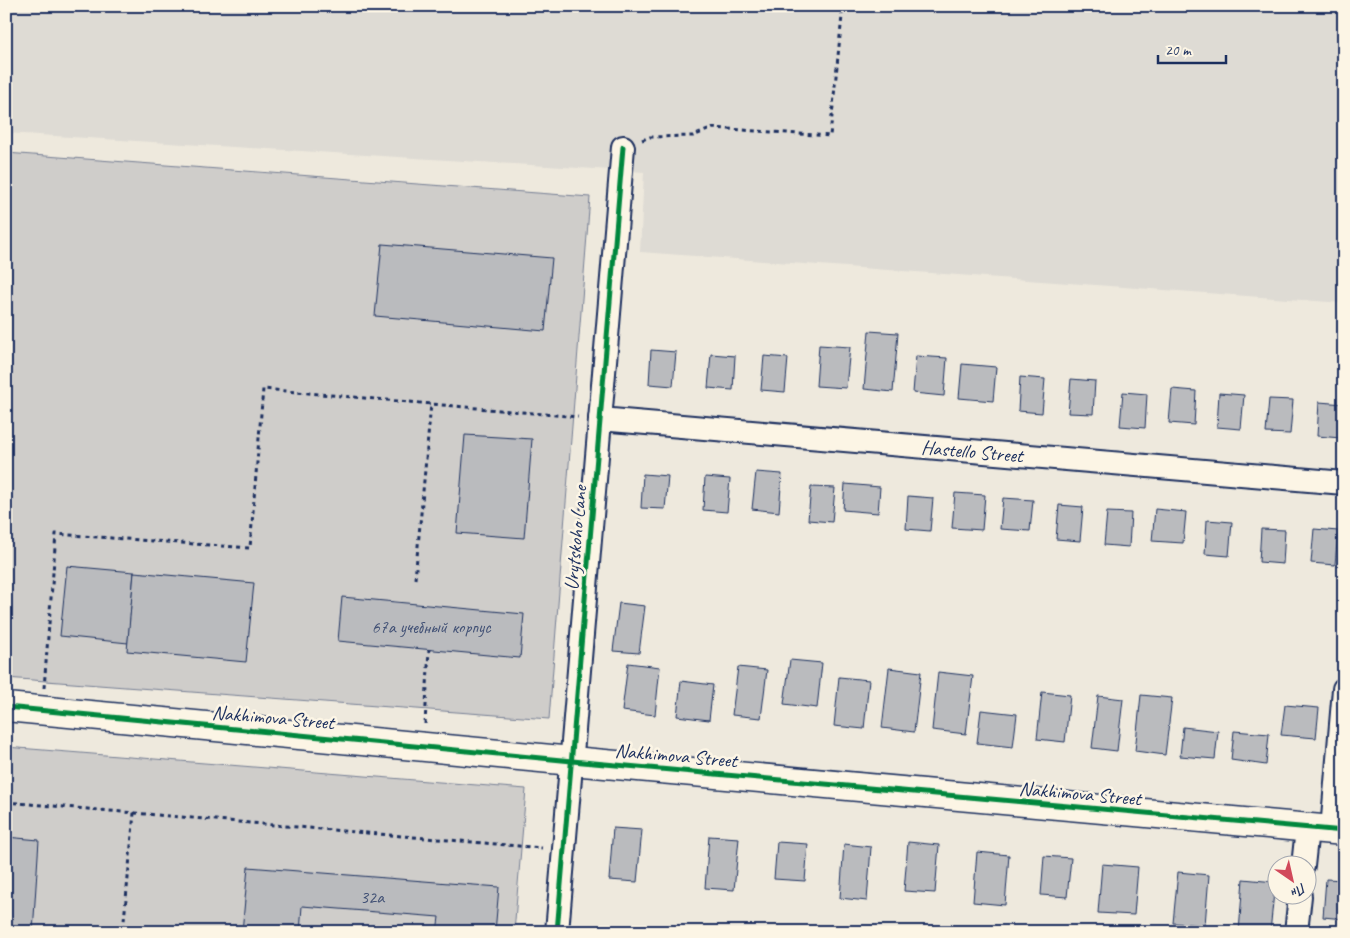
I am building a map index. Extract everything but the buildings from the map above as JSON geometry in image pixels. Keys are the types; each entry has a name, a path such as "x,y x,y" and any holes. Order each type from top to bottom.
{"street":[{"name":"Urytskoho Lane","path":"557,932 623,147"},
{"name":"Hastello Street","path":"600,419 1344,482"},
{"path":"1310,856 1327,830 1344,689"},
{"name":"Nakhimova Street","path":"6,707 1327,830"},
{"path":"1296,932 1299,906"}],"path":[{"path":"623,147 650,137 693,136 713,128 830,136 843,6"},
{"path":"42,711 56,534 250,548 263,389 600,419"},
{"path":"415,580 431,404"},
{"path":"424,746 430,650"},
{"path":"6,802 564,850"},
{"path":"123,932 134,813"}],"shaded area":[{"path":"13,6 1344,6 1344,303 640,252 644,172 6,133"},
{"path":"6,153 590,197 549,719 6,678"},
{"path":"6,747 526,789 514,932 6,932"}],"cycle path":[{"path":"557,932 623,147"},
{"path":"6,707 572,761 1344,831"}]}
